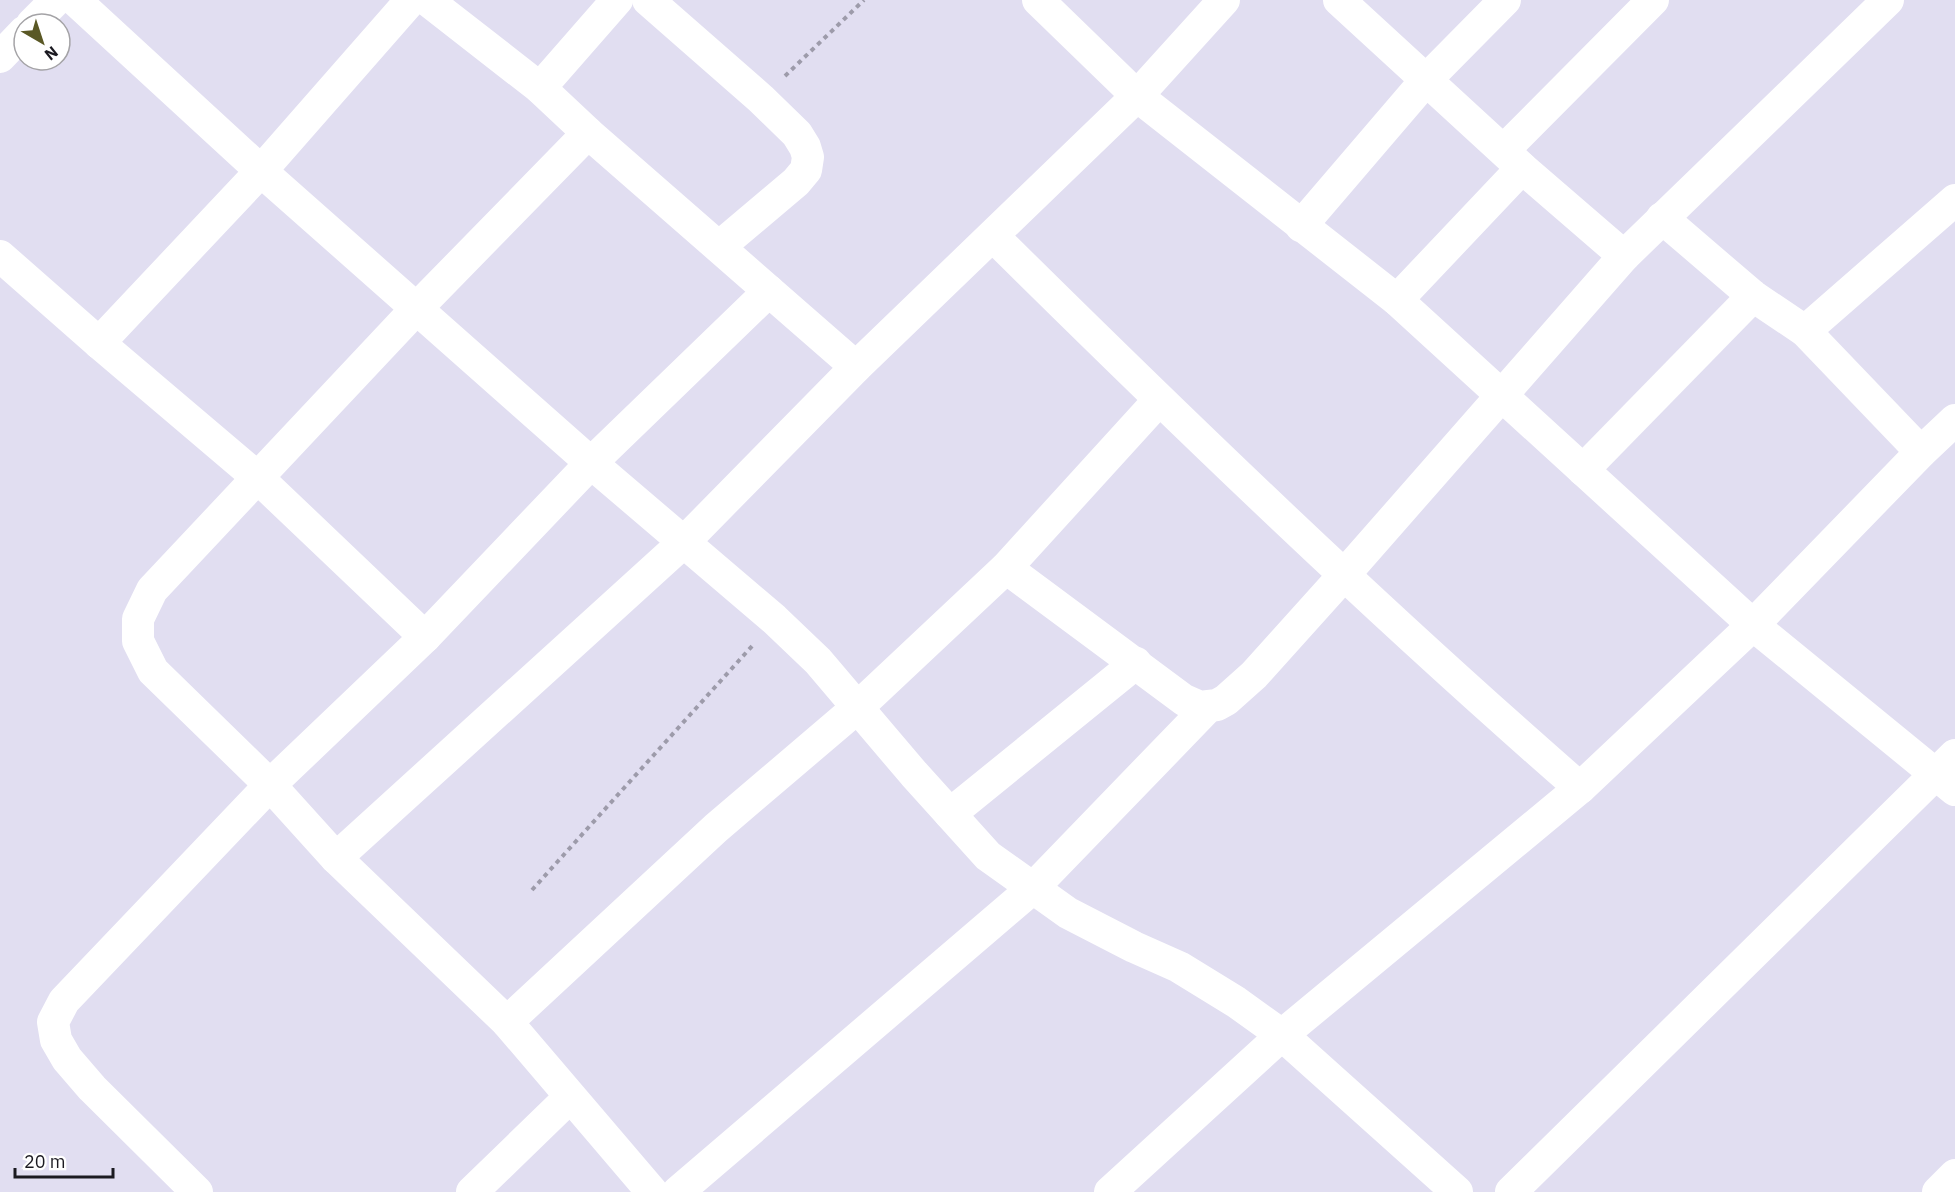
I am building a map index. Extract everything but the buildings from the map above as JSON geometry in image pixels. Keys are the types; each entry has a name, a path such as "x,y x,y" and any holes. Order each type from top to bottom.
{"street":[{"path":"44,12 56,0"},
{"path":"75,0 261,171 591,463 774,619 819,661 988,856 1068,913 1179,967 1236,1002 1282,1035 1457,1192"},
{"path":"99,343 261,171 411,0"},
{"path":"427,0 540,88 588,133 856,368"},
{"path":"540,88 616,0"},
{"path":"648,0 761,99 797,134 808,157 806,170 796,182 719,247"},
{"path":"1038,0 1137,96 1397,300 1753,625 1949,773 1511,1192"},
{"path":"336,858 685,541 856,368 1137,96 1224,0"},
{"path":"1339,0 1513,159 1624,256"},
{"path":"1301,226 1426,80 1505,0"},
{"path":"1397,300 1513,159 1653,0"},
{"path":"1006,568 1184,700 1193,705 1208,707 1226,700 1254,675 1344,575 1624,256 1888,0"},
{"path":"0,57 12,44"},
{"path":"588,133 417,308 152,590 138,619 138,641 153,671 270,785 336,858 507,1022 652,1192"},
{"path":"1805,331 1955,200"},
{"path":"1662,218 1753,296 1805,331 1921,452"},
{"path":"993,236 1159,400 1344,575 1465,687 1580,788"},
{"path":"0,256 258,478 425,637"},
{"path":"197,1192 92,1088 67,1059 56,1040 53,1022 64,1001 270,785 425,637 591,463 769,291"},
{"path":"1583,470 1753,296"},
{"path":"507,1022 716,828 858,706 1006,568 1159,400"},
{"path":"1110,1192 1282,1035 1580,788 1753,625 1955,420"},
{"path":"950,814 1136,663"},
{"path":"678,1192 1034,887 1208,707"},
{"path":"472,1192 570,1097"},
{"path":"1938,1192 1955,1175"}],"path":[{"path":"761,99 864,0"},
{"path":"532,890 738,663 774,619"}]}
